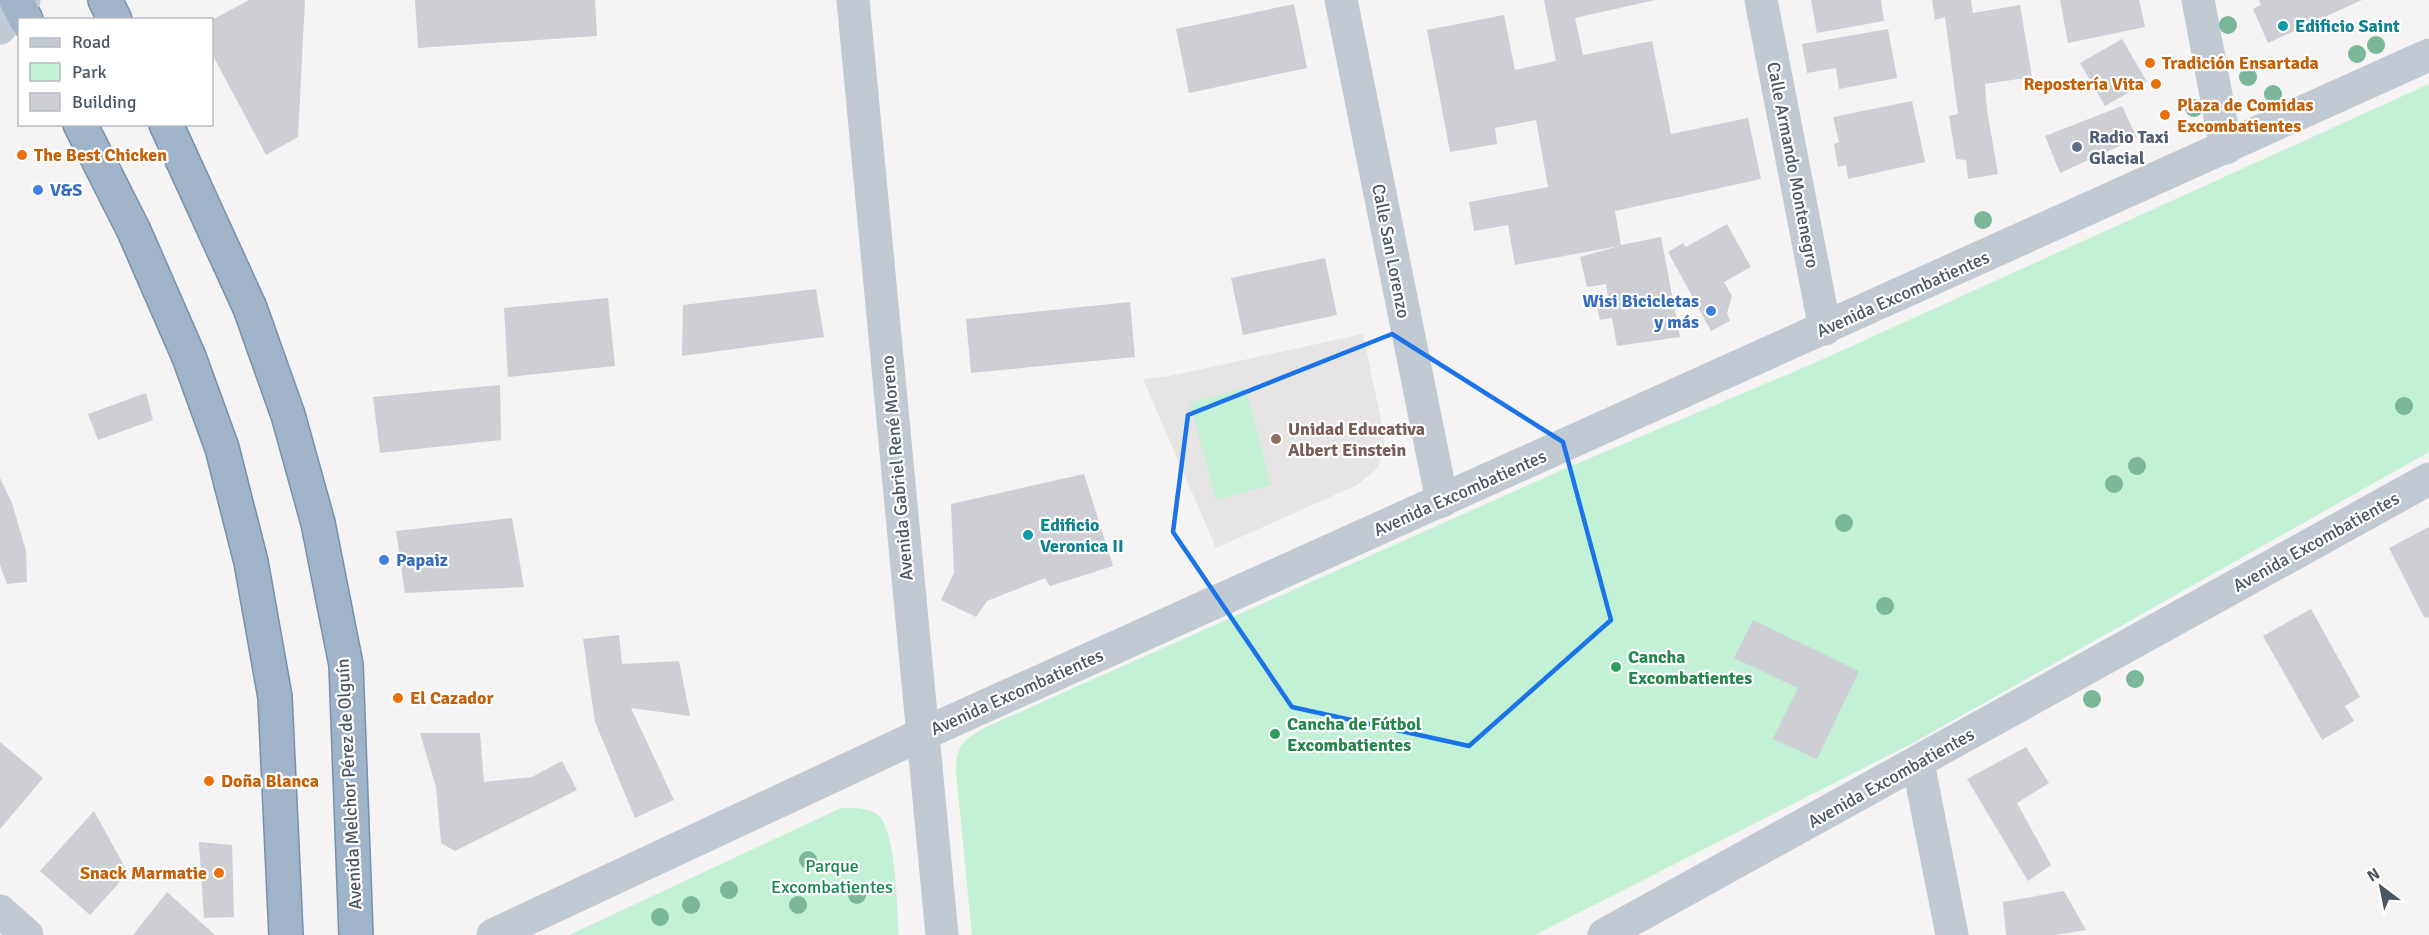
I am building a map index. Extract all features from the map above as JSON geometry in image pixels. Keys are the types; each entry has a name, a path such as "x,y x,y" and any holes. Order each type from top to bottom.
{"highway":[{"path":"105,0 114,18"},
{"path":"81,126 134,231 189,357 222,448 250,562 275,697 286,935"},
{"name":"Avenida Melchor Pérez de Olguín","path":"167,126 250,308 288,415 318,524 346,665 356,935"}],"street":[{"name":"Avenida Gabriel René Moreno","path":"853,0 942,935"},
{"name":"Calle San Lorenzo","path":"1341,0 1442,501"},
{"name":"Calle Armando Montenegro","path":"1761,0 1825,329"},
{"path":"2198,0 2226,148"},
{"name":"Avenida Excombatientes","path":"493,935 923,734 2429,55"},
{"name":"Avenida Excombatientes","path":"1604,935 1918,764 2429,480"},
{"path":"1918,764 1952,935"},
{"path":"0,910 27,935"}],"highlighted area":[{"path":"1392,334 1563,442 1611,620 1469,746 1292,707 1173,532 1188,415"}],"shaded area":[{"name":"Unidad Educativa Albert Einstein","path":"1363,334 1383,430 1384,448 1378,468 1357,485 1216,548 1143,379 1170,376"}],"green space":[{"path":"2429,84 2429,452 1913,743 1535,935 972,935 956,763 959,750 965,741 984,728 1562,470 1819,361"},
{"path":"1245,388 1271,485 1216,500 1190,403"},
{"name":"Parque Excombatientes","path":"841,808 872,811 880,817 885,826 893,856 899,935 569,935"}],"building":[{"path":"249,0 305,0 298,137 266,155 213,56 213,19"},
{"path":"415,0 595,0 597,36 418,48"},
{"path":"1544,0 1655,0 1575,18 1583,55 1652,41 1671,134 1748,118 1761,179 1615,211 1621,245 1661,237 1680,337 1617,346 1612,318 1600,320 1595,299 1608,297 1606,284 1587,287 1580,257 1619,246 1515,265 1508,225 1474,231 1469,202 1548,187 1536,120 1495,128 1497,144 1450,152 1427,30 1504,15 1515,70 1556,61"},
{"path":"1811,0 1881,0 1884,21 1817,33"},
{"path":"1932,0 1971,0 1973,13 2020,5 2032,77 1985,84 1998,174 1968,179 1966,160 1956,159 1949,116 1958,114 1945,17 1935,20"},
{"path":"2060,0 2139,0 2145,27 2068,43"},
{"name":"Edificio Saint","path":"2259,0 2362,0 2268,43 2253,9 2261,5"},
{"path":"1294,4 1307,68 1189,93 1176,29"},
{"path":"1888,29 1897,78 1839,89 1836,68 1807,73 1802,44"},
{"path":"2122,39 2147,82 2105,106 2080,63"},
{"path":"1912,101 1925,162 1848,179 1846,165 1838,167 1834,144 1839,142 1833,117"},
{"path":"2122,106 2137,138 2060,173 2045,136"},
{"path":"1727,224 1751,267 1724,282 1732,296 1727,313 1730,321 1711,331 1668,252 1683,243 1686,247"},
{"path":"1325,258 1337,315 1243,335 1231,278"},
{"path":"816,289 824,337 682,356 683,305"},
{"path":"608,298 615,366 508,377 504,308"},
{"path":"1130,302 1135,357 971,373 966,319"},
{"path":"500,385 501,440 380,453 373,397"},
{"path":"146,393 153,420 98,440 88,414"},
{"name":"Edificio Veronica II","path":"1084,474 1113,566 1050,586 1045,578 987,601 976,617 941,600 954,573 951,504"},
{"path":"0,478 12,503 26,551 27,582 7,584 0,565"},
{"path":"512,518 524,587 405,593 396,531"},
{"path":"2429,527 2429,618 2424,617 2389,548"},
{"path":"2311,609 2360,697 2345,706 2354,721 2322,740 2263,636"},
{"path":"1753,620 1859,671 1817,759 1773,739 1798,688 1734,658"},
{"path":"619,635 622,664 679,661 690,716 631,708 674,800 635,818 595,722 583,639"},
{"path":"420,733 480,733 484,782 532,777 562,761 577,790 455,851 441,843 436,787"},
{"path":"0,742 43,778 0,829"},
{"path":"2026,747 2049,783 2017,803 2051,865 2028,881 1967,779"},
{"path":"94,811 128,873 90,915 40,871"},
{"path":"199,842 232,845 234,917 204,918"},
{"path":"2064,891 2086,930 2055,935 2006,935 2003,902"},
{"path":"167,892 215,935 133,935"}],"place":[{"name":"Edificio Saint","path":"2283,26"},
{"name":"Tradición Ensartada","path":"2150,63"},
{"name":"Repostería Vita","path":"2156,84"},
{"name":"Plaza de Comidas Excombatientes","path":"2165,115"},
{"name":"Radio Taxi Glacial","path":"2077,147"},
{"name":"The Best Chicken","path":"22,155"},
{"name":"V&S","path":"38,190"},
{"name":"Wisi Bicicletas y más","path":"1711,311"},
{"name":"Unidad Educativa Albert Einstein","path":"1276,439"},
{"name":"Edificio Veronica II","path":"1028,535"},
{"name":"Papaiz","path":"384,560"},
{"name":"Cancha Excombatientes","path":"1616,667"},
{"name":"El Cazador","path":"398,698"},
{"name":"Cancha de Fútbol Excombatientes","path":"1275,734"},
{"name":"Doña Blanca","path":"209,781"},
{"name":"Snack Marmatie","path":"219,873"}]}
